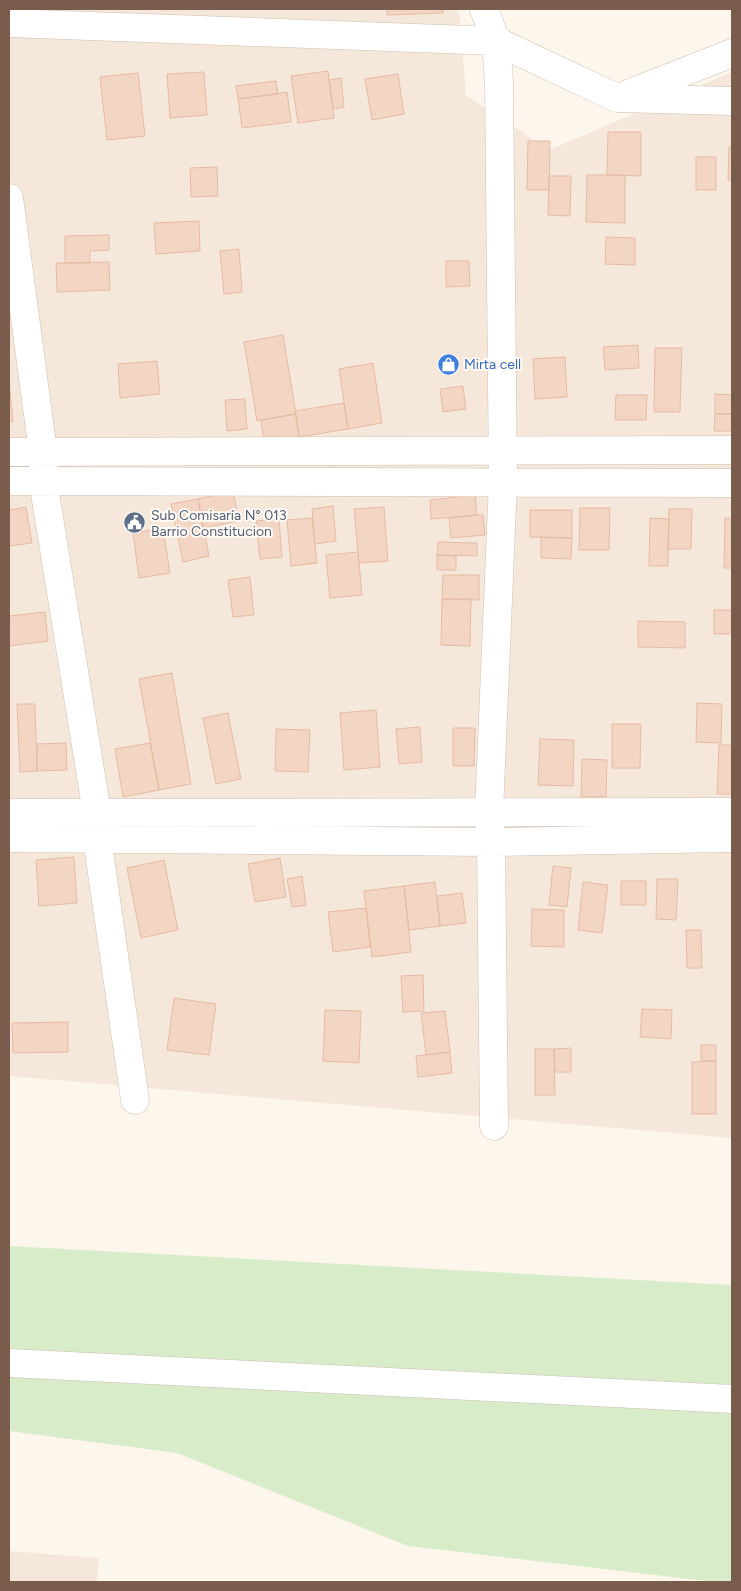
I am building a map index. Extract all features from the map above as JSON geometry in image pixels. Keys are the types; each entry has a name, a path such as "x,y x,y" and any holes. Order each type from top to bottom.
{"street":[{"path":"484,9 496,41 499,82 503,451 489,812 491,842 494,1126"},
{"path":"9,24 496,41 617,98 732,101"},
{"path":"617,98 732,53"},
{"path":"9,198 43,452 43,481 97,825 136,1100"},
{"path":"9,452 732,450"},
{"path":"9,481 732,483"},
{"path":"9,838 97,825 489,812 732,812"},
{"path":"9,813 97,825 491,842 732,838"},
{"path":"9,1363 732,1399"}],"shaded area":[{"path":"9,9 456,9 460,19 466,95 549,150 732,72 732,1138 9,1076"},
{"path":"9,1551 99,1558 97,1582 9,1582"}],"green space":[{"path":"9,1246 732,1285 732,1582 715,1582 408,1546 177,1453 9,1431"}],"building":[{"path":"387,9 443,9 443,13 387,15"},
{"path":"328,71 334,118 298,123 291,76"},
{"path":"204,72 207,115 170,118 167,74"},
{"path":"138,73 145,136 107,140 100,77"},
{"path":"398,74 404,114 372,120 365,79"},
{"path":"341,78 344,107 333,109 329,80"},
{"path":"276,81 278,94 238,99 236,86"},
{"path":"287,92 291,122 242,128 238,99"},
{"path":"608,132 641,132 641,176 607,175"},
{"path":"528,141 550,141 549,190 527,190"},
{"path":"729,147 732,147 732,180 728,180"},
{"path":"696,157 716,157 716,190 696,190"},
{"path":"217,167 218,196 191,197 190,168"},
{"path":"587,175 625,175 625,223 586,222"},
{"path":"549,176 571,176 570,216 548,215"},
{"path":"199,221 200,251 156,254 154,223"},
{"path":"109,235 109,250 90,251 90,263 65,263 65,236"},
{"path":"606,237 635,238 635,265 605,264"},
{"path":"239,249 242,292 224,294 220,251"},
{"path":"446,261 469,261 470,286 446,287"},
{"path":"109,262 110,290 57,292 56,263"},
{"path":"283,335 296,414 257,421 244,342"},
{"path":"638,345 639,368 605,370 603,347"},
{"path":"655,348 682,348 680,412 654,412"},
{"path":"565,357 567,397 535,399 533,359"},
{"path":"157,361 160,394 120,398 118,364"},
{"path":"373,363 382,423 348,429 339,369"},
{"path":"9,381 13,421 9,422"},
{"path":"463,386 466,409 443,412 440,389"},
{"path":"715,394 732,395 732,414 715,414"},
{"path":"616,395 647,395 646,420 615,420"},
{"path":"245,399 247,429 227,431 225,400"},
{"path":"344,403 348,429 299,437 295,411"},
{"path":"296,414 299,437 264,442 261,420"},
{"path":"715,414 732,414 732,431 714,431"},
{"path":"233,491 239,521 203,528 198,499"},
{"path":"475,495 477,515 431,519 430,500"},
{"path":"198,499 209,556 183,562 171,504"},
{"path":"333,506 336,541 315,544 312,509"},
{"path":"26,507 32,543 9,546 9,510"},
{"path":"384,507 388,561 359,563 354,509"},
{"path":"580,508 610,508 609,550 579,550"},
{"path":"669,509 692,509 691,549 668,549"},
{"path":"530,510 572,510 572,538 530,537"},
{"path":"483,515 485,535 451,538 449,518"},
{"path":"312,518 317,563 291,566 287,520"},
{"path":"650,518 669,519 668,566 649,566"},
{"path":"725,518 732,518 732,568 724,568"},
{"path":"279,519 282,557 260,559 256,521"},
{"path":"163,528 170,573 139,578 133,533"},
{"path":"541,537 572,538 571,559 541,558"},
{"path":"438,542 477,543 477,556 437,555"},
{"path":"358,552 362,595 330,598 326,555"},
{"path":"437,555 456,556 456,570 437,570"},
{"path":"443,575 479,575 479,600 442,599"},
{"path":"250,577 254,615 233,617 228,580"},
{"path":"442,599 471,599 470,646 441,645"},
{"path":"714,610 732,610 732,634 714,634"},
{"path":"45,612 48,641 9,646 9,616"},
{"path":"638,621 685,622 685,648 638,647"},
{"path":"172,673 191,784 159,790 139,679"},
{"path":"697,703 722,704 721,743 696,742"},
{"path":"17,704 35,704 37,771 20,772"},
{"path":"376,710 380,767 344,770 340,713"},
{"path":"228,713 241,779 216,784 203,718"},
{"path":"612,724 641,724 640,768 612,768"},
{"path":"420,727 422,762 399,764 396,729"},
{"path":"453,728 475,728 474,766 453,766"},
{"path":"276,729 310,730 308,772 275,771"},
{"path":"540,739 574,740 573,786 538,785"},
{"path":"66,743 67,770 37,771 37,744"},
{"path":"150,743 159,790 123,797 115,749"},
{"path":"719,745 732,745 732,794 717,794"},
{"path":"582,759 607,760 606,797 581,797"},
{"path":"74,857 77,903 39,906 36,860"},
{"path":"280,858 286,897 255,902 248,864"},
{"path":"164,860 178,930 141,938 127,868"},
{"path":"553,866 571,868 567,907 549,905"},
{"path":"302,876 306,905 292,907 287,879"},
{"path":"657,879 678,879 676,920 656,919"},
{"path":"621,881 646,881 646,905 621,905"},
{"path":"435,882 440,926 409,930 404,886"},
{"path":"583,882 608,885 602,933 578,930"},
{"path":"404,886 411,952 372,957 364,891"},
{"path":"462,893 466,923 440,926 437,896"},
{"path":"366,908 370,947 333,952 328,912"},
{"path":"532,909 564,910 564,947 531,946"},
{"path":"686,930 701,930 702,968 687,968"},
{"path":"423,975 424,1011 403,1012 401,976"},
{"path":"174,998 216,1004 209,1055 167,1050"},
{"path":"642,1009 672,1010 671,1039 640,1037"},
{"path":"325,1010 361,1011 359,1063 323,1061"},
{"path":"445,1011 450,1052 426,1055 421,1013"},
{"path":"68,1022 68,1052 13,1053 12,1023"},
{"path":"701,1045 716,1045 716,1061 701,1061"},
{"path":"571,1048 571,1072 555,1072 554,1049"},
{"path":"535,1049 554,1049 555,1095 535,1095"},
{"path":"450,1052 452,1073 418,1077 416,1056"},
{"path":"716,1061 716,1114 692,1114 692,1062"}],"place":[{"name":"Mirta cell","path":"448,364"},
{"name":"Sub Comisaría N° 013 Barrio Constitucion","path":"135,523"}]}
